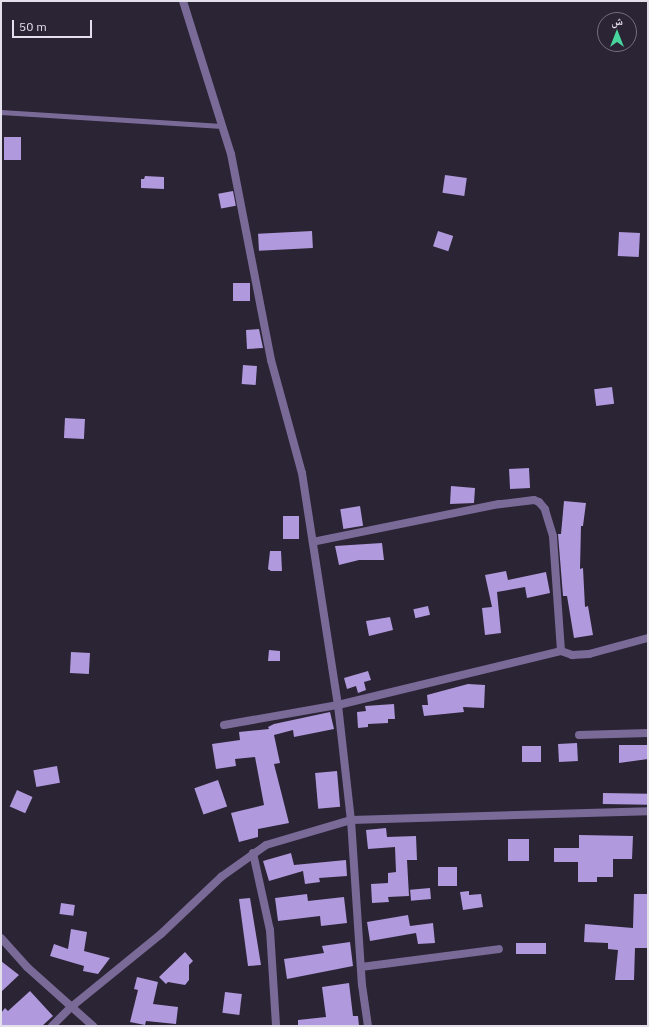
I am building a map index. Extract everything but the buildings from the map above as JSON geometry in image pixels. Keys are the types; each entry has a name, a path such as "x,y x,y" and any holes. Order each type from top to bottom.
{"street":[{"path":"183,1 231,154 271,360 302,473 338,705 351,820 361,967 368,1026"},
{"path":"313,542 499,504 534,500 539,502 545,509 553,536 561,651"},
{"path":"224,725 338,705 561,651 572,655 588,654 648,638"},
{"path":"579,735 648,733"},
{"path":"52,1026 70,1008 161,934 221,877 266,845 291,836 351,820 648,811"},
{"path":"253,853 270,930 276,1026"},
{"path":"1,938 27,967 70,1008 93,1026"},
{"path":"361,967 499,949"}],"lane":[{"path":"1,112 222,126"}]}
